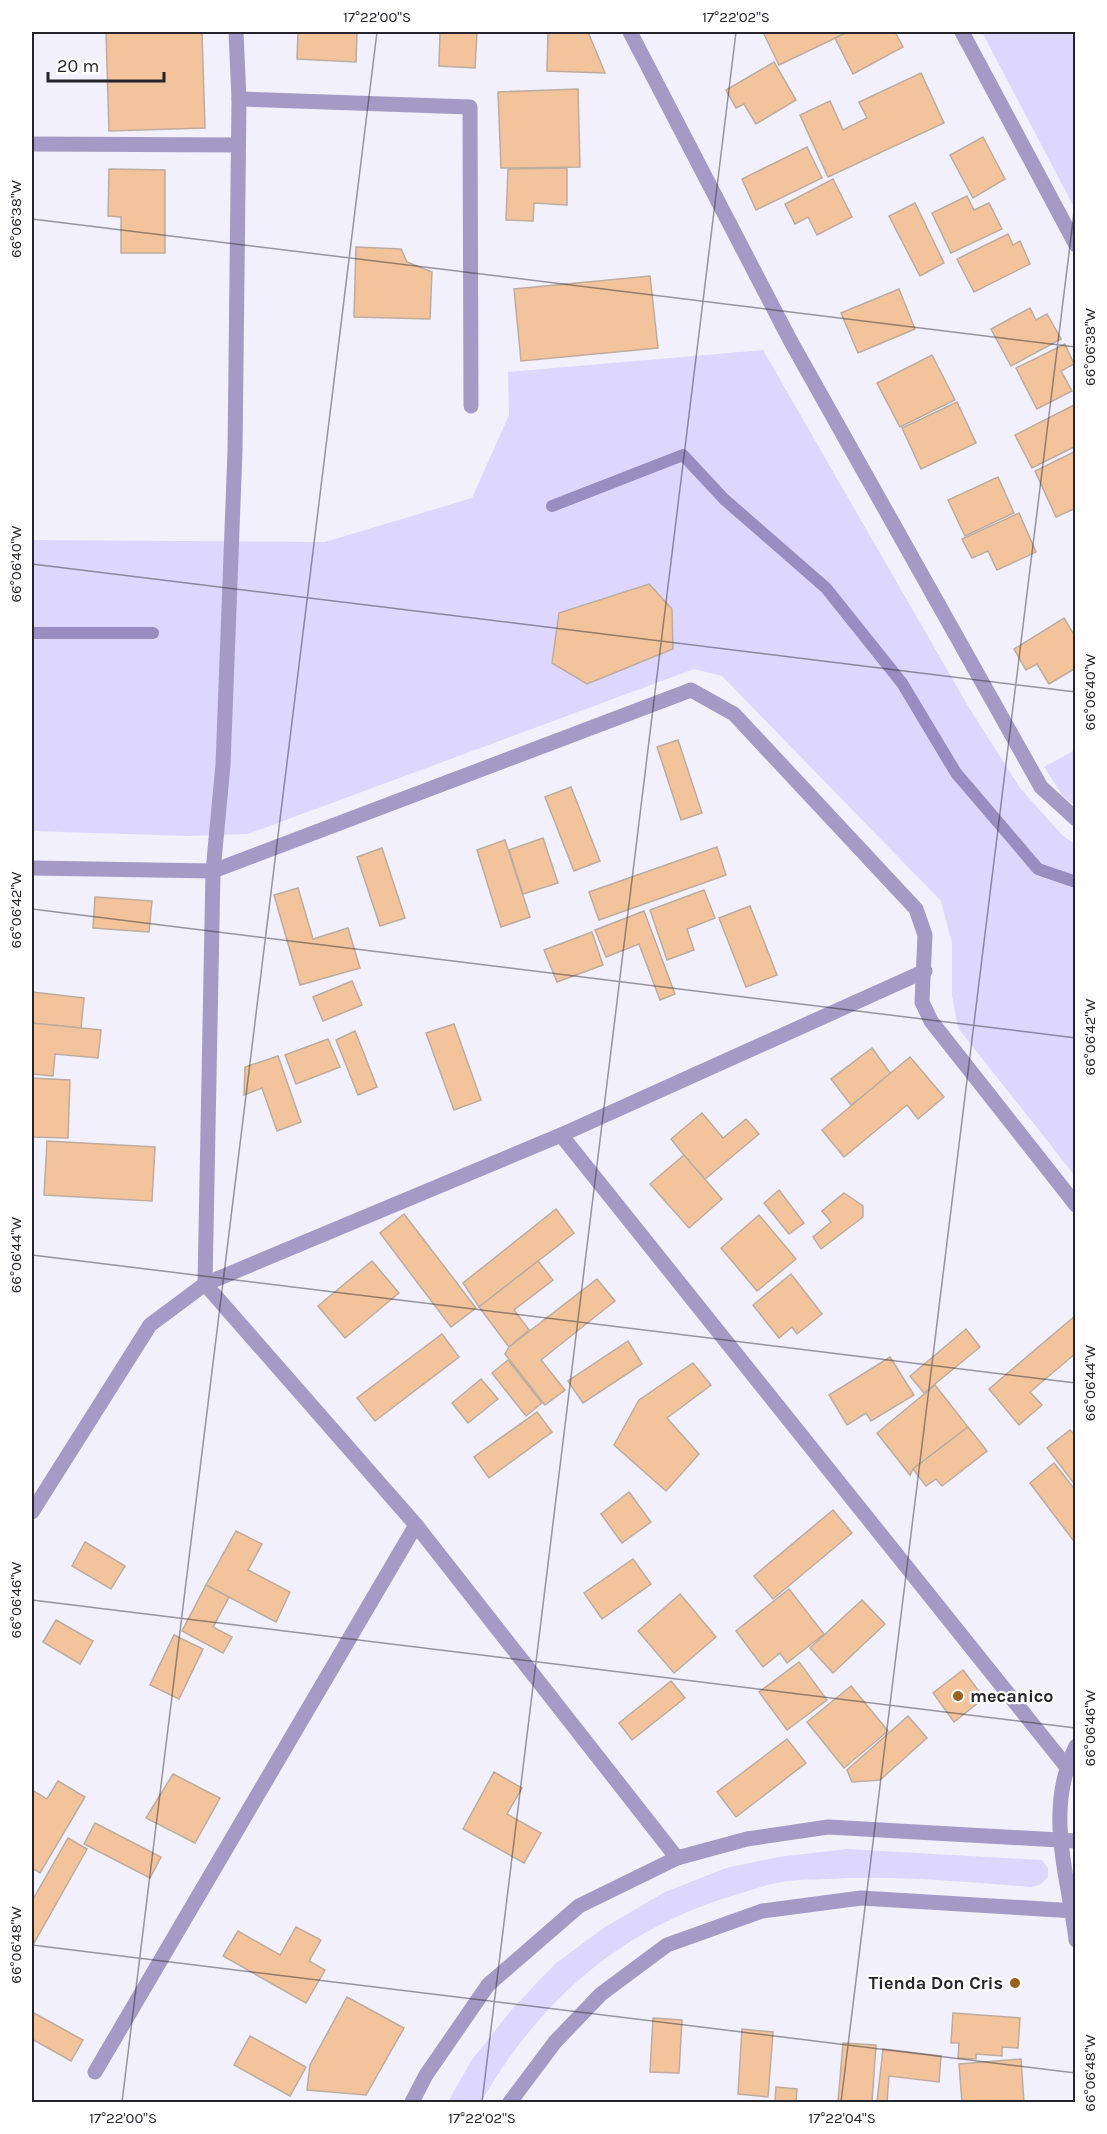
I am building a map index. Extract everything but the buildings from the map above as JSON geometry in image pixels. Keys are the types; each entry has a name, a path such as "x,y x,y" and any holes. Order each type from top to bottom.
{"street":[{"path":"236,32 239,99 235,451 223,765 213,871 205,1284 416,1525 677,1858"},
{"path":"630,32 790,340 1041,787 1076,819"},
{"path":"962,32 1076,244"},
{"path":"239,99 470,107 471,406"},
{"path":"32,144 238,145"},
{"path":"32,868 213,871 691,690 734,714 916,909 925,935 922,1002 931,1021 1076,1206"},
{"path":"32,1512 150,1326 205,1284 561,1135 925,971"},
{"path":"561,1135 1066,1766"},
{"path":"95,2072 416,1525"},
{"path":"1076,1746 1066,1766 1059,1799 1068,1840 1076,1940"},
{"path":"412,2103 426,2075 488,1985 579,1906 677,1858 747,1839 828,1827 1068,1840"},
{"path":"510,2103 555,2042 601,1994 667,1945 762,1911 861,1898 1074,1910"}],"shaded area":[{"path":"982,32 1075,32 1075,209"},
{"path":"763,350 968,706 1020,788 1063,836 1075,844 1075,1176 958,1028 952,996 952,943 941,901 722,676 694,669 248,834 188,836 32,831 32,540 325,542 472,498 509,415 508,372"},
{"path":"1075,750 1075,806 1063,796 1044,767"},
{"path":"847,1849 1042,1860 1048,1868 1048,1877 1040,1885 1031,1887 904,1878 793,1880 765,1886 696,1908 657,1926 622,1947 588,1972 558,1999 530,2030 481,2102 448,2102 471,2061 513,2008 555,1964 605,1927 665,1892 726,1868 778,1857"}],"waterway":[{"path":"552,506 683,455 724,499 826,588 902,683 956,773 1038,869 1076,882"},
{"path":"32,633 153,633"}],"place":[{"name":"mecanico","path":"958,1696"},
{"name":"Tienda Don Cris","path":"1015,1983"}]}
